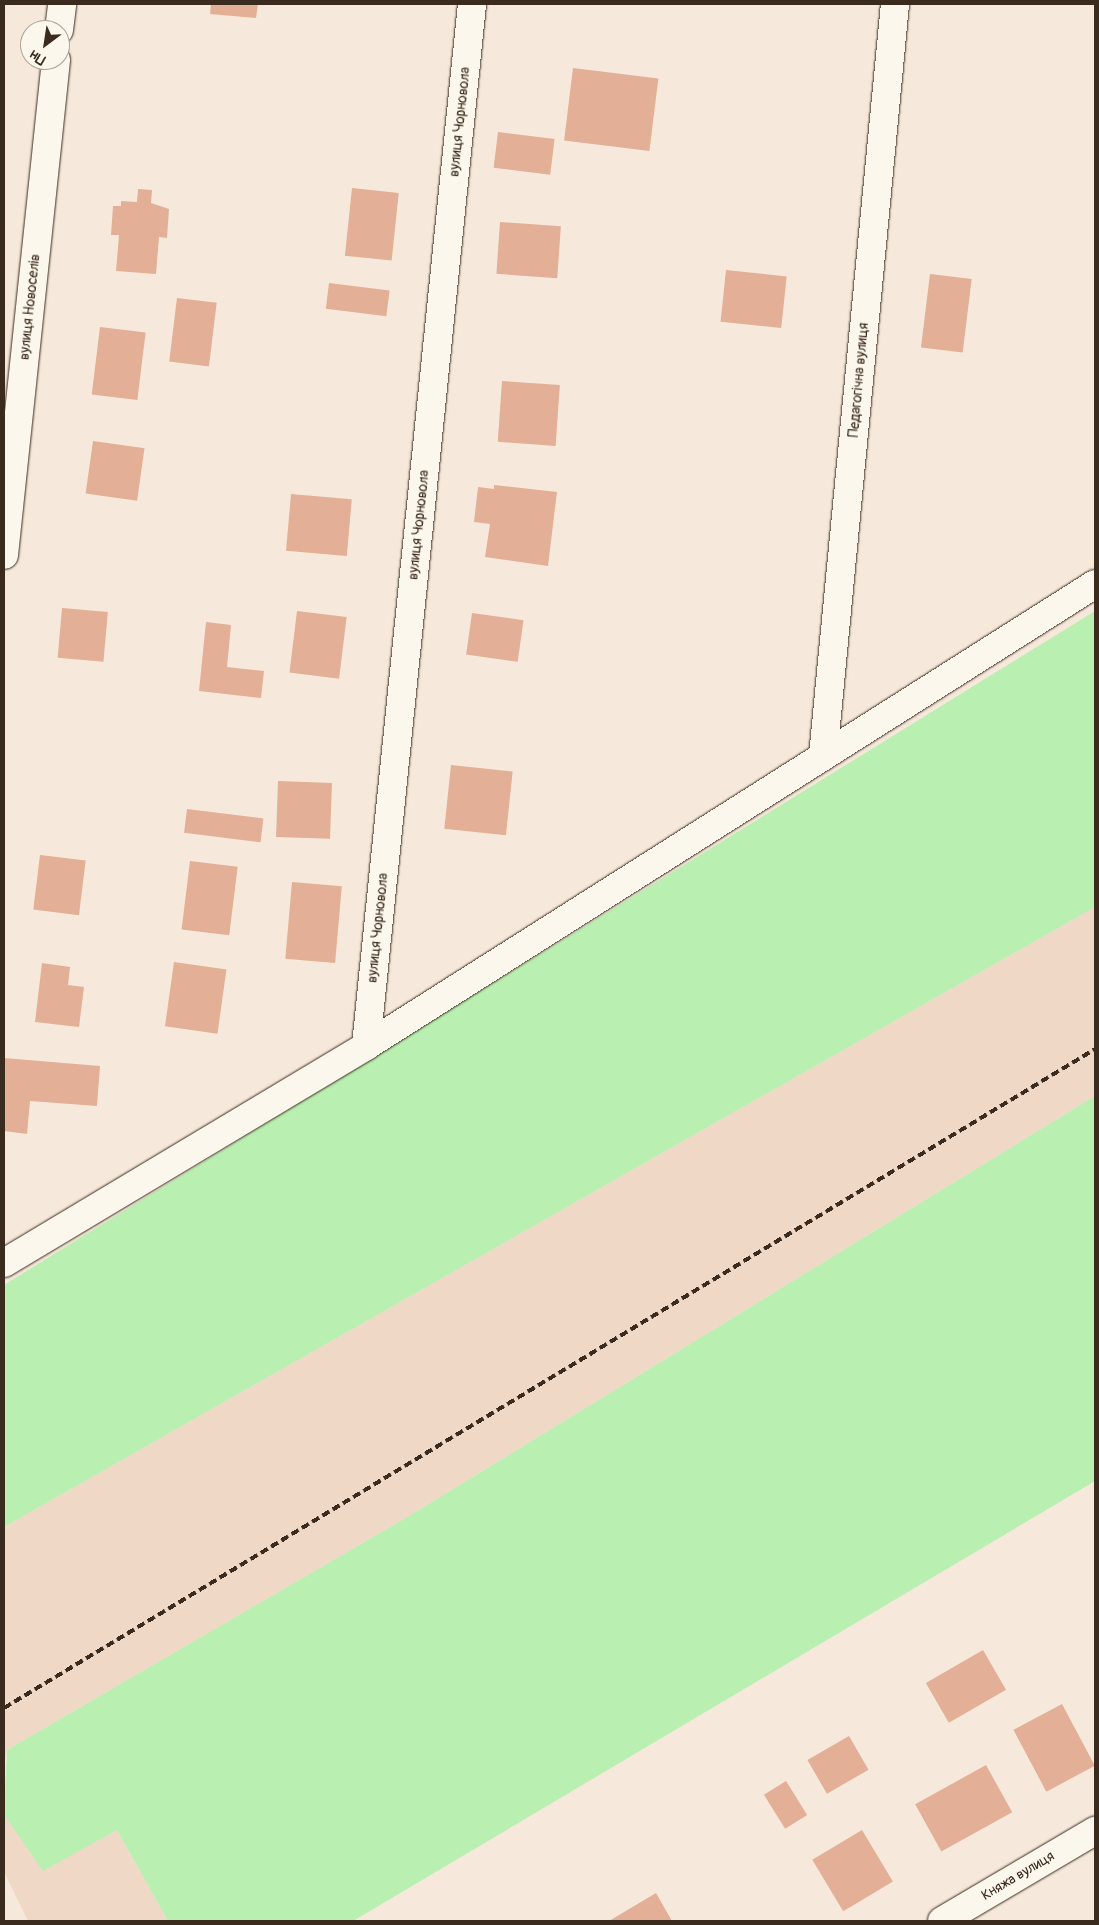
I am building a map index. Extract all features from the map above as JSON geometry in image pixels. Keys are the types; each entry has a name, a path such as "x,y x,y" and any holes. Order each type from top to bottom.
{"street":[{"path":"60,20 62,4"},
{"name":"вулиця Чорновола","path":"366,1046 472,4"},
{"name":"Педагогічна вулиця","path":"823,756 895,4"},
{"name":"вулиця Новоселів","path":"4,555 55,70"},
{"path":"4,1263 366,1046 1095,584"},
{"name":"Княжа вулиця","path":"942,1921 1095,1831"}],"shaded area":[{"path":"1095,907 1095,1096 409,1516 7,1750 4,1766 4,1527"},
{"path":"4,1815 43,1870 117,1830 168,1921 28,1921 4,1872"}],"green space":[{"path":"1095,611 1095,907 4,1527 4,1285"},
{"path":"1095,1096 1095,1481 353,1921 168,1921 117,1830 43,1871 4,1815 7,1750 409,1516"}],"building":[{"path":"211,4 258,4 256,18 210,14"},
{"path":"573,68 658,78 649,151 564,140"},
{"path":"498,132 555,139 550,175 494,168"},
{"path":"352,188 399,193 392,261 345,256"},
{"path":"138,189 152,190 151,203 169,209 167,238 159,237 156,274 116,271 119,235 111,235 113,206 121,206 121,201 137,202"},
{"path":"500,222 561,226 557,278 496,274"},
{"path":"726,270 787,276 781,328 721,322"},
{"path":"930,274 972,279 963,353 921,347"},
{"path":"329,283 390,290 386,316 326,309"},
{"path":"177,298 217,303 209,366 169,362"},
{"path":"100,327 146,333 137,400 92,394"},
{"path":"502,381 560,385 556,446 498,442"},
{"path":"93,441 144,448 137,501 86,493"},
{"path":"494,485 557,492 548,566 485,557 490,524 474,522 478,487 494,489"},
{"path":"291,494 352,499 347,556 286,551"},
{"path":"62,608 108,612 103,662 58,658"},
{"path":"297,611 347,617 339,679 289,673"},
{"path":"472,613 523,620 518,662 466,655"},
{"path":"206,622 231,625 227,667 264,671 261,698 199,691"},
{"path":"451,765 513,771 506,835 444,829"},
{"path":"278,781 332,783 330,839 276,837"},
{"path":"187,809 263,818 261,842 184,833"},
{"path":"40,855 86,861 79,915 33,910"},
{"path":"190,861 238,867 229,935 182,929"},
{"path":"292,882 342,886 335,963 285,959"},
{"path":"174,962 226,969 217,1034 165,1026"},
{"path":"42,963 70,967 68,985 84,987 79,1027 35,1022"},
{"path":"4,1058 100,1066 97,1106 30,1101 27,1134 4,1131"},
{"path":"983,1650 1006,1690 949,1723 926,1683"},
{"path":"1062,1704 1095,1766 1046,1792 1013,1730"},
{"path":"849,1736 868,1770 827,1794 807,1760"},
{"path":"986,1765 1012,1812 941,1851 915,1804"},
{"path":"786,1781 807,1815 785,1829 764,1795"},
{"path":"862,1830 893,1881 843,1911 812,1860"},
{"path":"656,1893 672,1921 609,1921"}],"railway":[{"path":"4,1708 1095,1049"}]}
